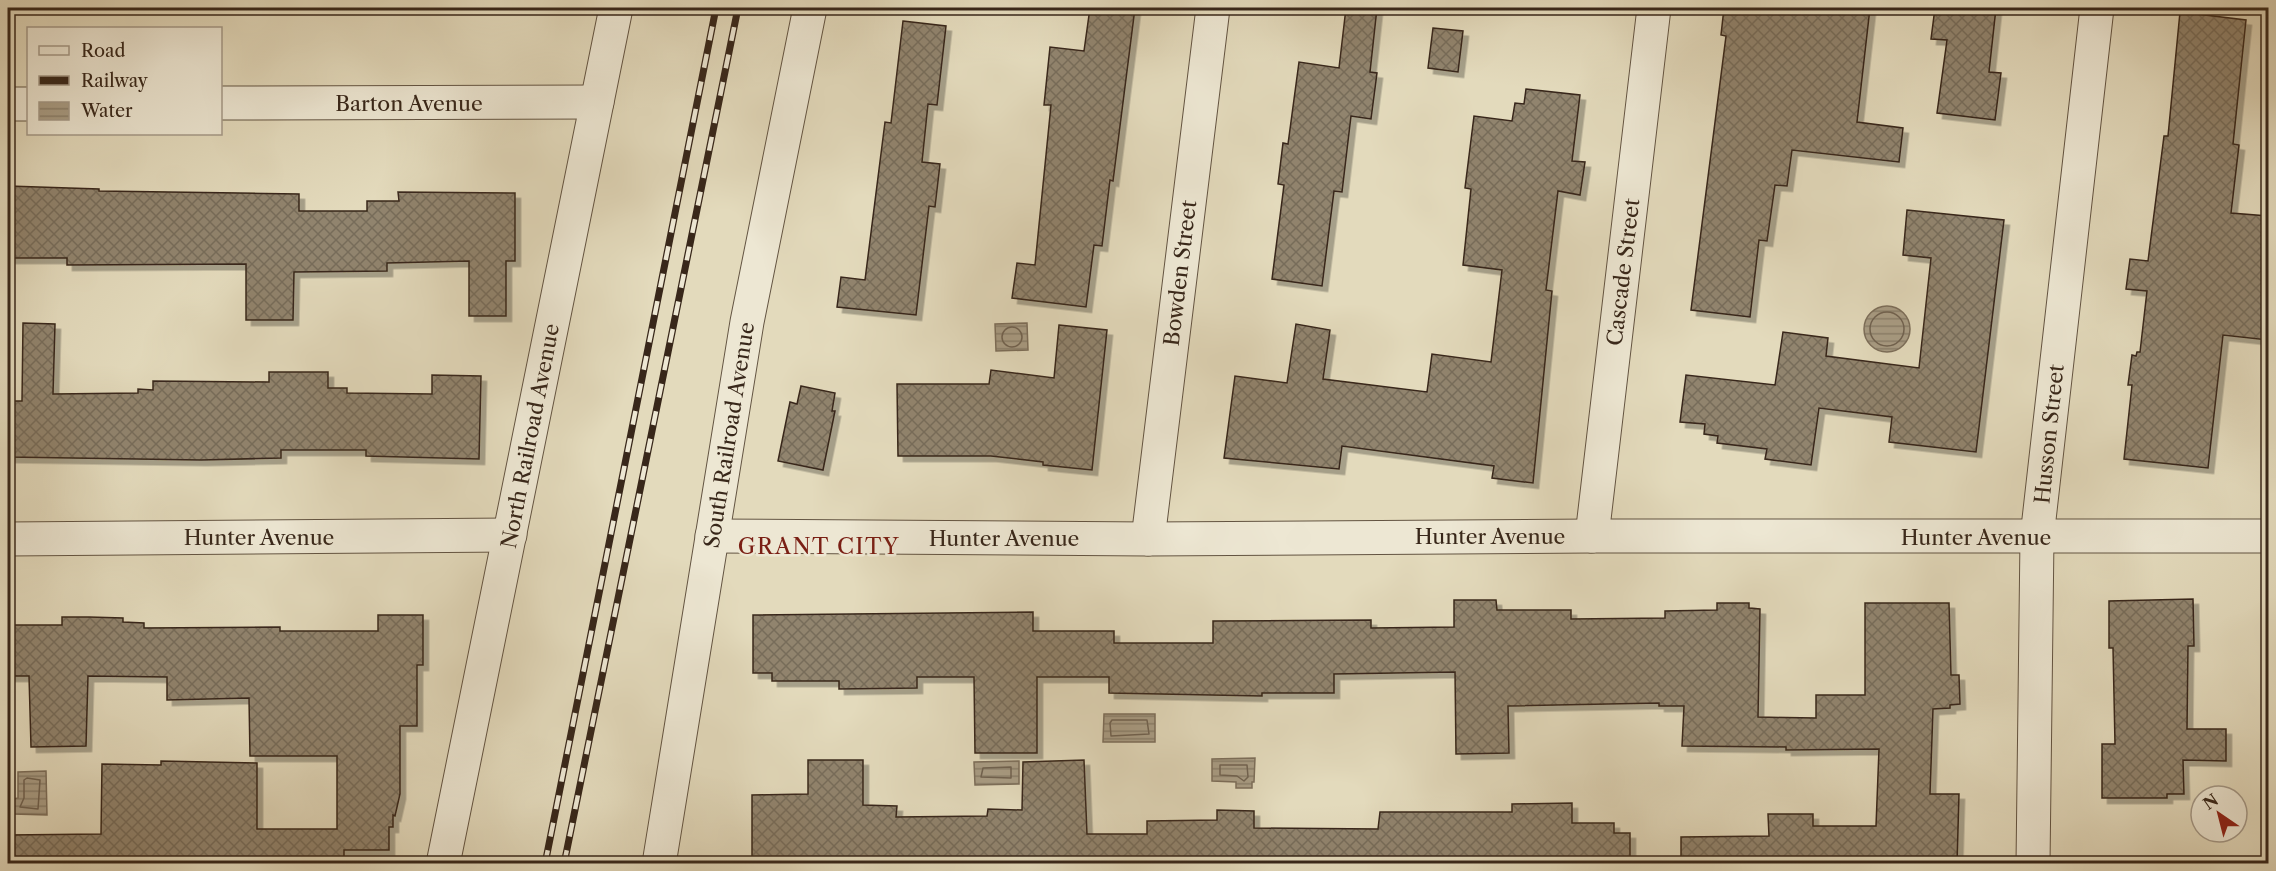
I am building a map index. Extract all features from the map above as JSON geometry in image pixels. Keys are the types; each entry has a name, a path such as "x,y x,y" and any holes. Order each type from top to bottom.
{"street":[{"name":"North Railroad Avenue","path":"443,864 616,8"},
{"name":"South Railroad Avenue","path":"659,864 747,322 810,8"},
{"name":"Bowden Street","path":"1148,539 1213,8"},
{"name":"Cascade Street","path":"1592,536 1654,8"},
{"name":"Husson Street","path":"2033,864 2037,537 2097,8"},
{"name":"Barton Avenue","path":"222,103 597,102"},
{"path":"8,104 27,104"},
{"name":"Hunter Avenue","path":"8,539 510,535"},
{"name":"Hunter Avenue","path":"712,536 1148,539 1592,536 2268,536"}],"water":[{"path":"1887,306 1903,313 1910,329 1903,345 1887,352 1871,345 1864,329 1871,313"},
{"path":"1027,323 1028,350 996,351 995,324"},
{"path":"1104,714 1155,714 1155,742 1103,742"},
{"path":"1255,758 1252,788 1236,788 1236,782 1212,781 1212,759"},
{"path":"1019,761 1019,784 975,785 974,762"},
{"path":"46,771 47,815 13,814 13,799 18,798 18,772"}],"building":[{"path":"1090,8 1135,8 1113,181 1110,180 1102,246 1094,245 1086,307 1012,298 1017,263 1035,265 1051,105 1044,105 1050,47 1084,51"},
{"path":"1346,8 1377,8 1370,72 1377,73 1371,119 1351,116 1342,192 1334,191 1322,286 1272,279 1284,185 1278,184 1283,143 1288,144 1299,62 1339,68"},
{"path":"1724,8 1870,8 1857,122 1903,128 1899,162 1792,150 1787,186 1775,185 1767,241 1759,240 1750,317 1691,310 1726,36 1721,35"},
{"path":"1935,8 1996,8 1989,72 2001,73 1995,120 1937,113 1947,40 1931,39"},
{"path":"2180,12 2246,20 2233,144 2239,145 2231,213 2268,216 2268,340 2223,335 2208,468 2124,459 2132,385 2128,385 2132,355 2136,356 2137,352 2140,352 2147,291 2126,289 2130,259 2148,261 2164,136 2168,136"},
{"path":"903,21 946,26 937,105 928,104 922,162 940,164 935,207 929,206 916,315 837,307 841,277 865,280 885,122 891,123"},
{"path":"1433,28 1463,31 1458,72 1428,68"},
{"path":"1526,89 1580,95 1572,161 1585,162 1580,195 1558,191 1546,290 1552,291 1533,483 1492,478 1494,466 1342,446 1339,469 1224,458 1235,376 1287,383 1296,324 1330,330 1323,379 1427,392 1432,354 1491,362 1502,270 1463,265 1471,189 1465,188 1474,116 1512,121 1515,103 1524,104"},
{"path":"8,186 99,189 99,191 299,194 299,211 367,211 367,201 399,201 398,192 515,193 515,261 506,261 506,316 469,316 469,261 387,263 387,271 294,272 293,320 246,320 246,264 67,265 67,258 8,258"},
{"path":"1907,210 2004,220 1976,452 1889,442 1892,417 1819,408 1811,465 1765,459 1767,449 1717,443 1718,436 1704,434 1705,424 1680,422 1686,375 1775,385 1783,332 1828,338 1826,356 1919,368 1931,258 1903,255"},
{"path":"23,323 55,324 53,394 138,393 138,389 153,390 153,381 269,382 269,372 328,372 328,388 347,388 347,393 432,394 432,375 481,376 479,459 366,456 366,450 281,450 281,458 201,460 8,457 8,401 22,401"},
{"path":"1059,325 1107,330 1092,470 991,456 898,456 897,384 989,384 991,370 1054,378"},
{"path":"801,386 835,393 832,411 835,411 823,470 778,461 790,402 797,404"},
{"path":"2193,599 2194,646 2188,646 2187,729 2226,729 2226,761 2183,760 2184,794 2167,794 2167,798 2102,798 2102,744 2115,744 2113,648 2109,648 2109,601"},
{"path":"1454,600 1496,600 1497,610 1571,610 1571,619 1665,618 1665,611 1717,610 1717,603 1749,603 1749,608 1760,609 1758,717 1816,718 1816,695 1865,695 1865,603 1949,603 1951,675 1959,675 1960,704 1950,705 1950,708 1933,709 1930,794 1959,794 1957,864 1681,864 1681,837 1769,836 1768,814 1813,814 1813,826 1876,826 1879,749 1786,750 1786,747 1682,746 1684,706 1659,706 1659,703 1508,706 1509,753 1456,754 1455,672 1334,674 1334,693 1262,693 1262,696 1109,693 1109,677 1037,677 1037,753 975,753 974,677 917,677 917,688 839,689 839,681 772,681 772,673 753,673 753,615 1033,612 1033,631 1114,631 1114,643 1213,643 1213,621 1371,620 1371,628 1454,627"},
{"path":"378,615 423,615 423,665 417,665 417,726 400,726 400,794 395,816 393,815 393,827 389,827 389,850 344,850 344,864 8,864 8,835 101,834 102,764 161,765 161,761 257,763 257,829 337,829 337,756 250,756 249,698 167,700 167,677 88,676 86,746 31,747 29,676 8,676 8,625 62,625 62,617 89,617 123,618 123,622 144,623 144,628 280,627 280,631 378,631"},
{"path":"808,760 863,760 863,805 897,806 896,817 987,816 988,809 1022,810 1023,762 1084,760 1087,834 1147,834 1147,821 1217,820 1217,810 1254,811 1254,828 1378,829 1380,812 1512,812 1512,804 1572,803 1572,823 1614,823 1614,833 1630,833 1630,864 752,864 752,795 808,794"}],"railway":[{"path":"545,864 716,8"},
{"path":"564,864 738,8"}],"district":[{"name":"GRANT CITY","path":"819,546"}]}
